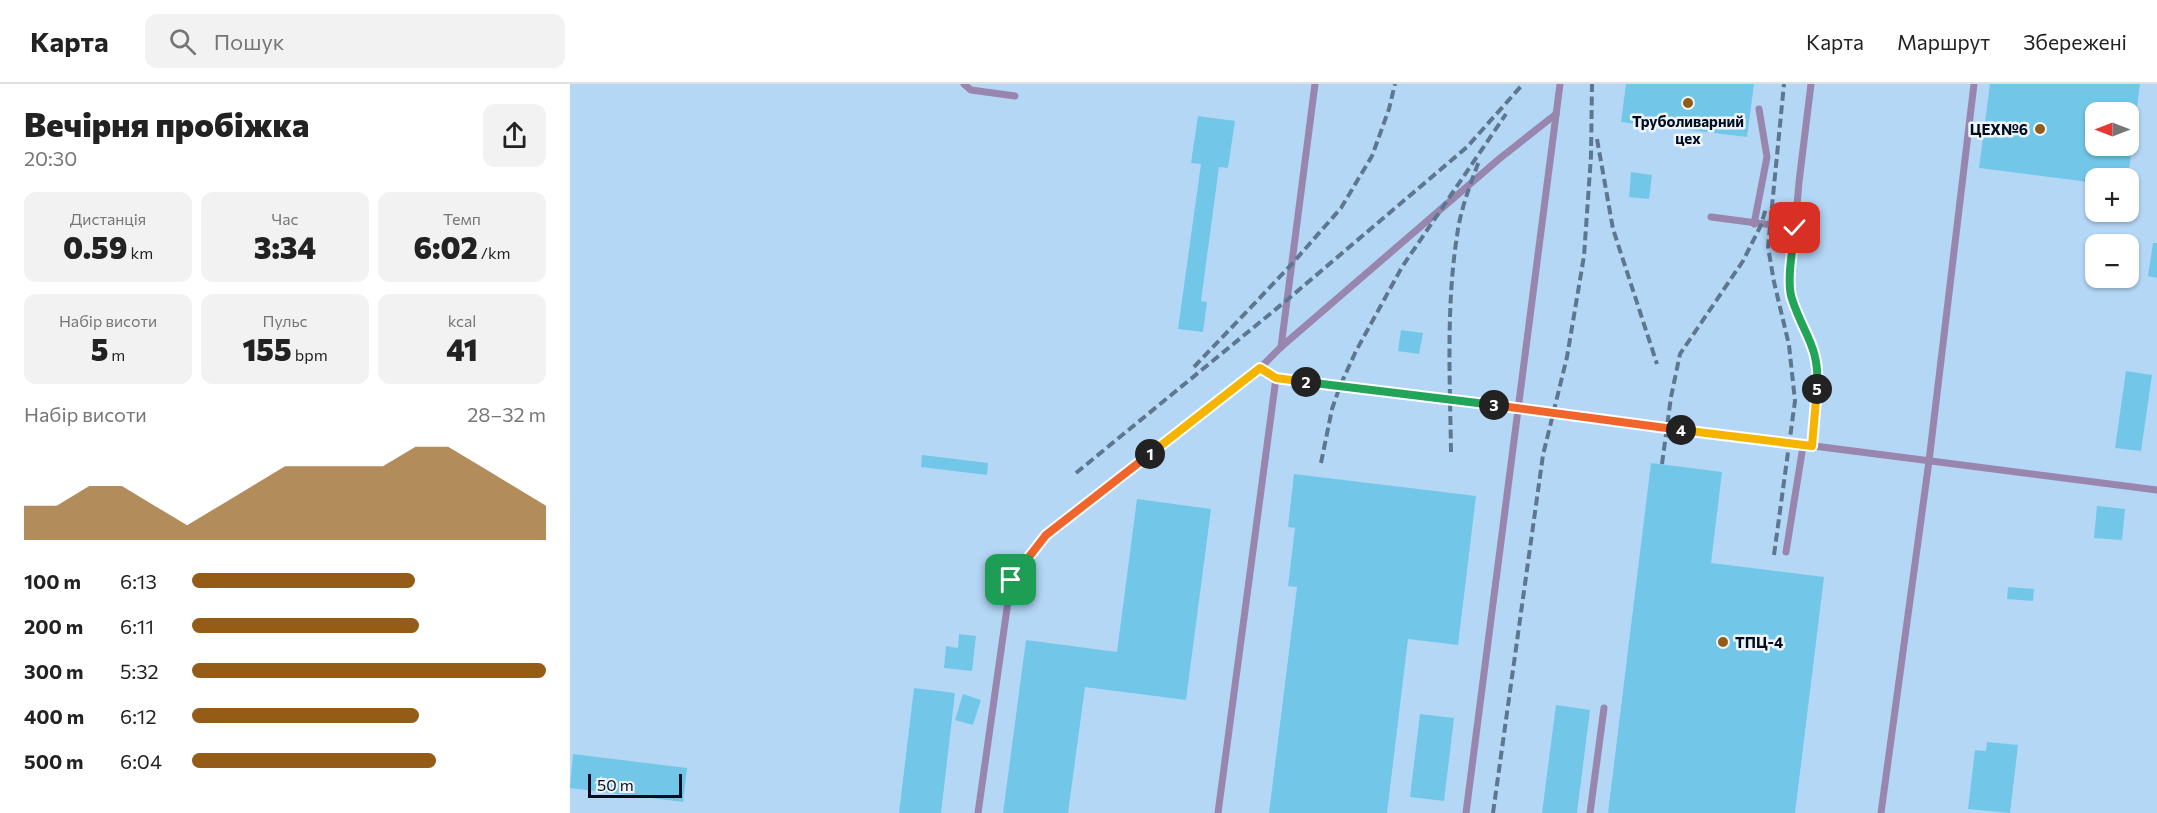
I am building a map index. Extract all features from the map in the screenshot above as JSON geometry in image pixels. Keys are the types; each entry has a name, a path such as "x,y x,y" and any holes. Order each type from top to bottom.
{"lane":[{"path":"964,84 971,90 1015,96"},
{"path":"1281,347 1315,84"},
{"path":"1466,813 1560,84"},
{"path":"1786,552 1818,386 1817,362 1813,345 1791,298 1790,285 1811,84"},
{"path":"1881,813 1929,461 1974,84"},
{"path":"1754,224 1767,157 1760,109"},
{"path":"978,813 1011,580 1046,535 1260,368 1281,347 1499,159 1556,114"},
{"path":"1711,217 1795,228"},
{"path":"1260,368 1276,378 2157,490"},
{"path":"1218,813 1276,378"},
{"path":"1590,813 1604,708"}],"building":[{"name":"Труболиварний цех","path":"1626,84 1754,84 1747,137 1621,122"},
{"name":"ЦЕХ№6","path":"1990,84 2140,84 2138,102 2085,102 2085,156 2131,156 2129,168 2085,168 2085,182 1979,168"},
{"path":"1198,116 1235,121 1228,168 1219,167 1201,301 1207,302 1203,332 1178,329 1201,164 1191,163"},
{"path":"1631,172 1652,175 1649,199 1629,197"},
{"path":"2153,243 2157,243 2157,278 2148,276"},
{"path":"1401,330 1423,333 1419,354 1398,351"},
{"path":"2126,371 2152,375 2141,451 2115,448"},
{"path":"922,455 988,463 987,475 921,467"},
{"name":"ТПЦ-4","path":"1651,463 1722,472 1711,563 1824,577 1795,813 1608,813"},
{"path":"1294,474 1476,496 1458,645 1408,639 1387,813 1269,813 1297,587 1288,586 1295,528 1288,527"},
{"path":"1137,499 1211,509 1186,700 1085,687 1068,813 1003,813 1026,640 1117,652"},
{"path":"2097,506 2125,509 2122,540 2094,538"},
{"path":"2008,587 2034,589 2033,601 2007,599"},
{"path":"959,634 976,636 972,671 944,668 946,646 958,648"},
{"path":"914,688 955,693 941,813 899,813"},
{"path":"963,694 981,700 973,725 955,720"},
{"path":"1556,705 1590,710 1577,813 1542,813"},
{"path":"1420,714 1454,718 1444,801 1410,797"},
{"path":"1987,742 2018,745 2010,813 1968,809 1975,750 1986,751"},
{"path":"573,754 687,768 683,802 570,788"}],"railway":[{"path":"1194,367 1291,265 1341,208 1372,156 1389,109 1395,84"},
{"path":"1076,473 1287,300 1467,147 1523,84"},
{"path":"1493,813 1543,455 1567,357 1584,256 1591,156 1592,84"},
{"path":"1774,555 1795,401 1789,345 1768,247 1784,84"},
{"path":"1321,463 1332,409 1356,351 1402,267 1506,114"},
{"path":"1597,139 1613,229 1657,364"},
{"path":"1451,452 1451,290 1460,217 1479,161"},
{"path":"1662,464 1671,397 1680,354 1743,261 1761,225 1766,208"}],"place":[{"name":"Труболиварний цех","path":"1688,103"},
{"name":"ЦЕХ№6","path":"2040,129"},
{"name":"ТПЦ-4","path":"1723,642"}],"route":[{"path":"1011,580 1046,535 1260,368 1276,378 1812,446 1818,386 1817,362 1813,345 1791,298 1795,228"}]}
